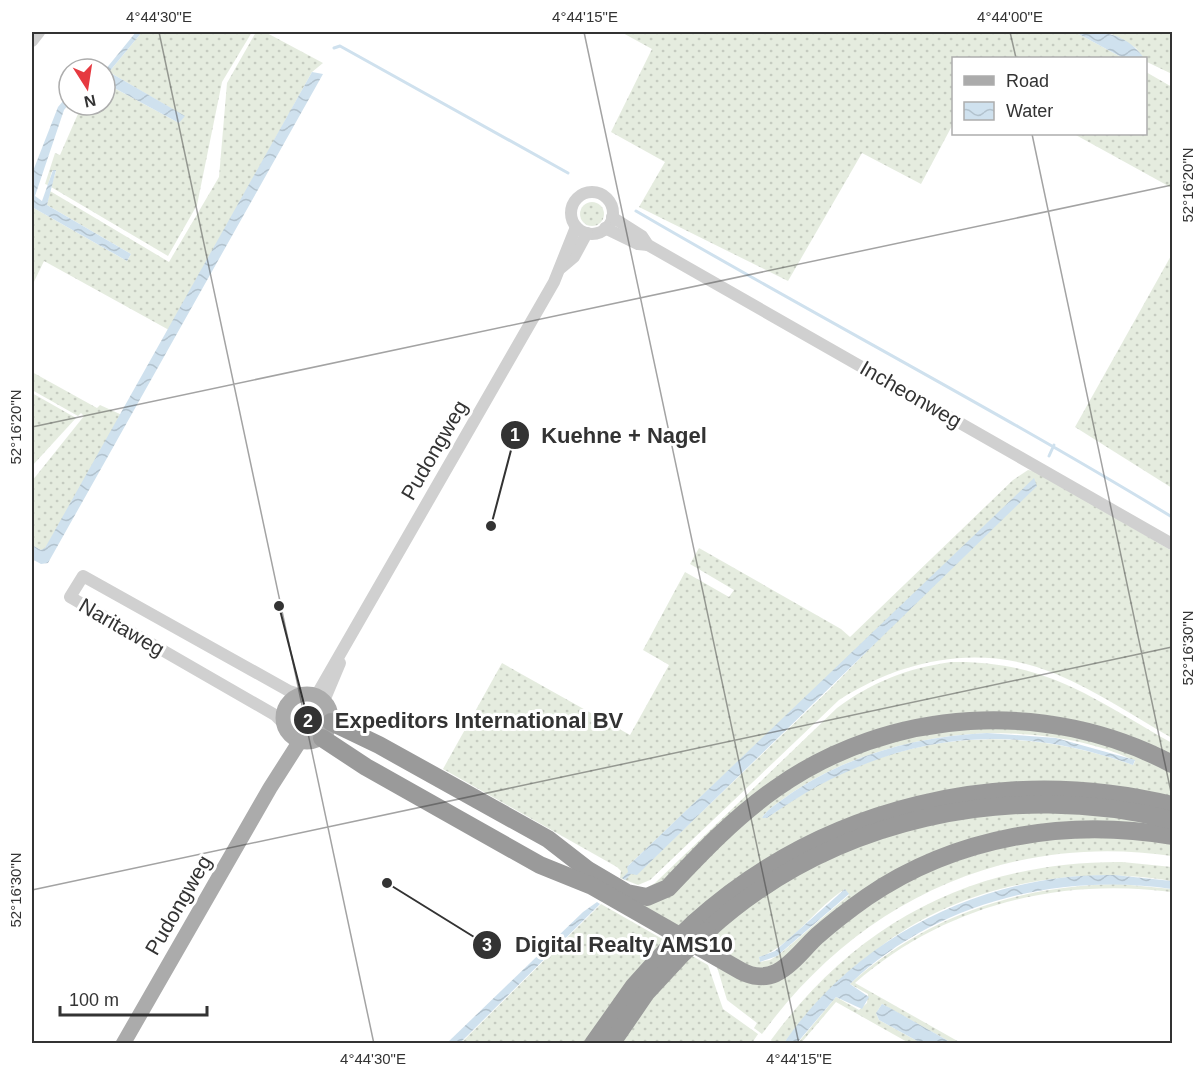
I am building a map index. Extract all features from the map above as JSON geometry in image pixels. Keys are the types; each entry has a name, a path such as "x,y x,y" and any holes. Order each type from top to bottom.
{"highway":[{"path":"327,730 379,745 548,839 611,883 635,896 658,895 736,820 775,789 843,751 911,729 987,720 1043,723 1106,736 1173,764"},
{"path":"327,730 366,767 540,865 592,886 741,971 758,976 777,972 830,924 876,891 911,872 965,850 1012,837 1067,830 1109,829 1173,836"},
{"path":"593,1044 633,986 700,927 746,881 798,850 863,821 925,802 981,793 1045,789 1105,792 1173,805"},
{"path":"700,927 808,862 858,839 916,820 974,809 1035,804 1106,807 1173,820"},
{"path":"611,1044 677,948"}],"main road":[{"path":"314,697 329,707 327,730 315,741 292,734 285,709 295,698 314,697"},
{"name":"Pudongweg","path":"123,1044 270,788 292,734"}],"street":[{"path":"32,40 39,32"},
{"path":"589,192 595,192 607,199 611,204 612,217 605,228 600,232 582,230 571,216 573,204 589,192"},
{"name":"Incheonweg","path":"612,217 642,236 648,245"},
{"name":"Incheonweg","path":"605,228 638,244 648,245 1173,544"},
{"name":"Pudongweg","path":"314,697 344,652 561,268 564,251 582,230"},
{"name":"Naritaweg","path":"292,734 274,715 70,597 83,576 289,691 314,697"}],"shaded area":[{"path":"142,32 252,32 222,82 197,205 168,256 51,187 56,171 52,171 48,185 45,184 55,153 60,155 77,117 117,117 117,89 179,123 184,116 117,77 117,62"},
{"path":"256,32 265,32 323,63 312,72 169,330 44,261 32,286 32,207 127,261 131,254 47,205 50,191 169,262 219,177 227,83"},
{"path":"621,32 1075,32 1121,57 952,57 952,126 921,184 862,153 788,281 639,207 665,162 611,132 652,49"},
{"path":"1108,32 1172,32 1172,74 1147,62 1147,57 1143,57 1136,48"},
{"path":"1147,73 1172,87 1172,188 1076,135 1147,135"},
{"path":"592,202 600,206 604,214 600,222 592,226 584,222 580,214 584,206"},
{"path":"1172,254 1172,488 1075,427"},
{"path":"32,372 97,408 100,405 122,415 45,549 41,550 32,545 32,481 84,416 81,413 78,416 32,390"},
{"path":"32,393 76,418 32,466"},
{"path":"1028,470 1038,472 1172,551 1172,738 1086,688 1028,664 1000,659 972,658 917,665 890,674 839,700 650,880 638,885 620,878 621,871 617,867 443,769 502,663 630,735 669,665 643,650 685,572 729,597 734,590 690,564 699,548 841,629 850,637 1013,480","holes":["1036,479 830,689 637,874 631,874 629,865"]},
{"path":"951,662 984,663 1014,668 1068,685 1172,743 1172,760 1012,717 831,753 654,891 643,890 655,883 837,708 877,684 905,672"},
{"path":"307,707 315,710 318,718 315,726 307,729 299,726 296,718 299,710"},
{"path":"980,723 1030,725 1103,739 1150,756 1172,767 1172,800 1116,790 1060,785 1004,787 948,793 894,806 841,824 790,849 720,893 687,920 714,935 751,902 822,861 869,841 916,826 965,817 1014,812 1064,811 1114,815 1164,824 1172,826 1172,833 1132,828 1052,829 1012,835 973,845 935,858 899,875 864,896 814,934 785,962 763,971 749,970 736,965 611,895 616,890 645,901 663,896 689,873 734,826 788,784 817,767 880,741 946,726","holes":["987,733 1024,734 1081,742 1118,753 1135,761 1133,765 1084,750 1036,742 989,739 943,743 898,752 853,768 810,790 767,818 762,818 772,807 808,783 856,760 934,738","845,889 849,895 781,953 770,960 760,962 759,957 781,945"]},
{"path":"1042,835 1172,839 1172,856 1111,851 1052,855 996,866 942,886 891,912 844,946 801,987 762,1034 754,1028 757,1023 727,1000 717,967 745,976 801,956 913,874"},
{"path":"1122,862 1172,867 1172,881 1135,877 1059,878 985,893 916,923 884,944 813,1008 784,1043 773,1043 771,1040 805,998 842,962 882,931 924,906 969,887 1017,873 1068,864"},
{"path":"1120,884 1172,889 1172,892 1129,888 1086,889 1044,894 1003,903 964,916 925,934 889,956 855,983 961,1043 952,1043 882,1004 876,1013 879,1020 921,1043 909,1043 836,1002 801,1043 797,1044 836,997 859,1010 867,1003 868,994 850,984 879,960 942,923 1010,898 1046,890"},
{"path":"601,904 708,965 723,1009 758,1034 752,1043 460,1044"}],"water":[{"path":"136,32 142,32 117,62 116,57"},
{"path":"1075,32 1113,35 1129,43 1143,57 1121,57"},
{"path":"312,72 323,74 48,563 41,564 32,559 32,545 41,550 45,548"},
{"path":"117,77 185,116 179,123 117,89"},
{"path":"57,110 57,117 62,117 35,196 42,201 53,170 56,170 47,205 131,254 127,261 32,207 33,171"},
{"path":"1034,478 1037,486 637,875 631,874 625,880 622,878 628,872 627,867"},
{"path":"987,733 1056,738 1135,760 1133,765 1084,750 1036,742 989,739 943,743 898,753 854,768 811,790 767,818 762,818 772,807 808,783 856,760 934,738"},
{"path":"1114,875 1172,881 1172,889 1129,885 1085,885 1042,890 1000,900 959,914 920,933 883,956 850,984 869,997 862,1009 836,997 797,1043 784,1043 814,1005 848,971 886,942 928,918 972,899 1018,885 1066,877"},
{"path":"845,889 849,894 777,956 760,962 759,957 775,951"},
{"path":"597,902 600,904 460,1043 447,1043 583,912"},
{"path":"882,1004 952,1043 921,1043 879,1020 876,1013"}],"waterway":[{"path":"334,48 340,46 568,173"},
{"path":"636,211 1106,477 1172,517"},
{"path":"1049,456 1054,445"}],"place":[{"name":"Kuehne + Nagel","path":"491,526"},
{"name":"Expeditors International BV","path":"279,606"},
{"name":"Digital Realty AMS10","path":"387,883"}]}
